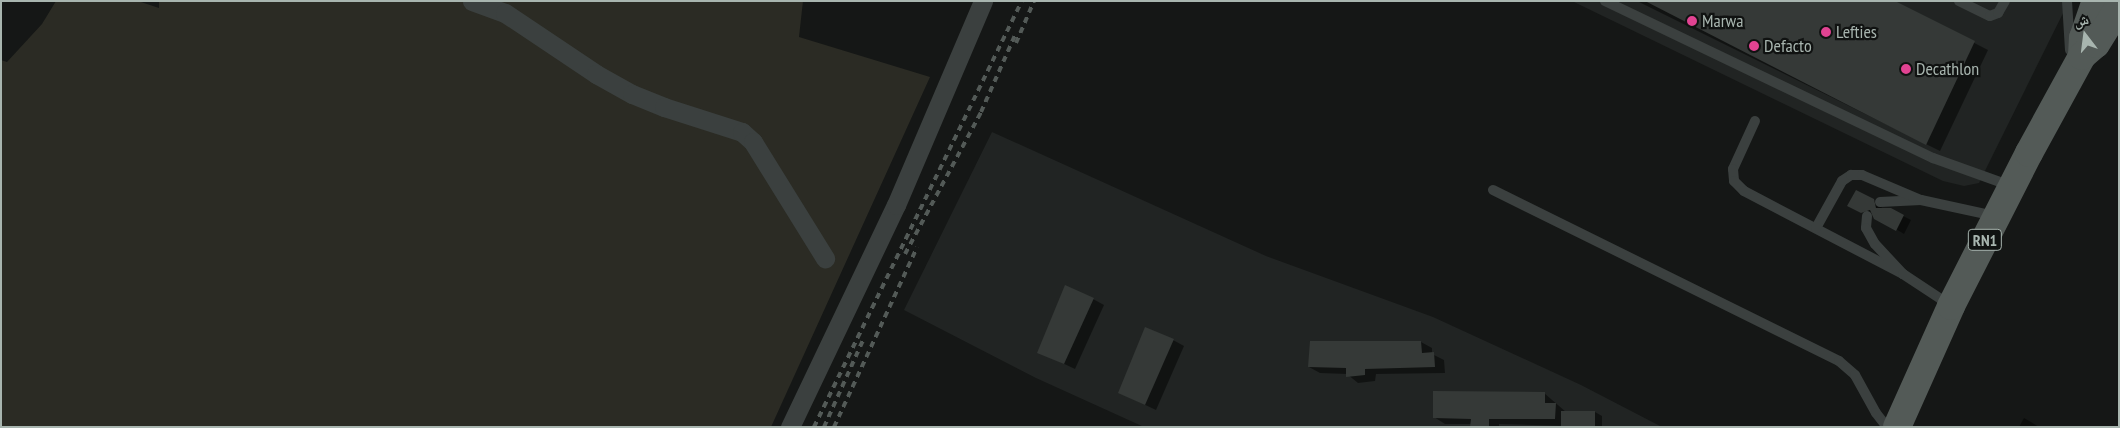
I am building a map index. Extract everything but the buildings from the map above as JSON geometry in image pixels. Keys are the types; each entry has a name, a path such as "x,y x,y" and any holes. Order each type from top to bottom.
{"main road":[{"name":"RN1","path":"1897,427 1951,306 2076,66 2083,38 2096,1"},
{"name":"RN1","path":"2076,66 2096,44 2119,7"}],"street":[{"path":"472,1 505,12 596,74 632,94 664,108 742,132 753,142 826,258"},
{"path":"790,427 896,205 983,1"}],"lane":[{"path":"1605,1 1932,158 2013,186"},
{"path":"1959,1 1990,16 1998,13 2004,1"},
{"path":"2067,1 2076,66"},
{"path":"1755,121 1733,169 1734,181 1744,191 1903,274 1951,306"},
{"path":"1816,228 1842,181 1850,175 1862,175 1921,200 1998,216"},
{"path":"1493,190 1839,362 1856,375 1876,413 1888,427"},
{"path":"1880,202 1921,200"},
{"path":"1867,216 1866,228 1871,239 1903,274"}],"shaded area":[{"path":"56,1 138,1 159,8 159,1 803,1 799,37 930,77 771,427 1,427 1,60 7,62 42,24"},
{"path":"1572,1 2069,1 1979,183 1964,186 1943,181"},
{"path":"992,132 1266,256 1433,317 1581,385 1662,427 1144,427 1036,378 904,310"}],"railway":[{"path":"814,427 1022,1"},
{"path":"1016,43 1034,1"},
{"path":"905,254 981,112 1016,33"},
{"path":"834,427 917,247"},
{"path":"824,427 864,338"}],"place":[{"name":"Marwa","path":"1692,21"},
{"name":"Lefties","path":"1826,32"},
{"name":"Defacto","path":"1754,46"},
{"name":"Decathlon","path":"1906,69"}]}
